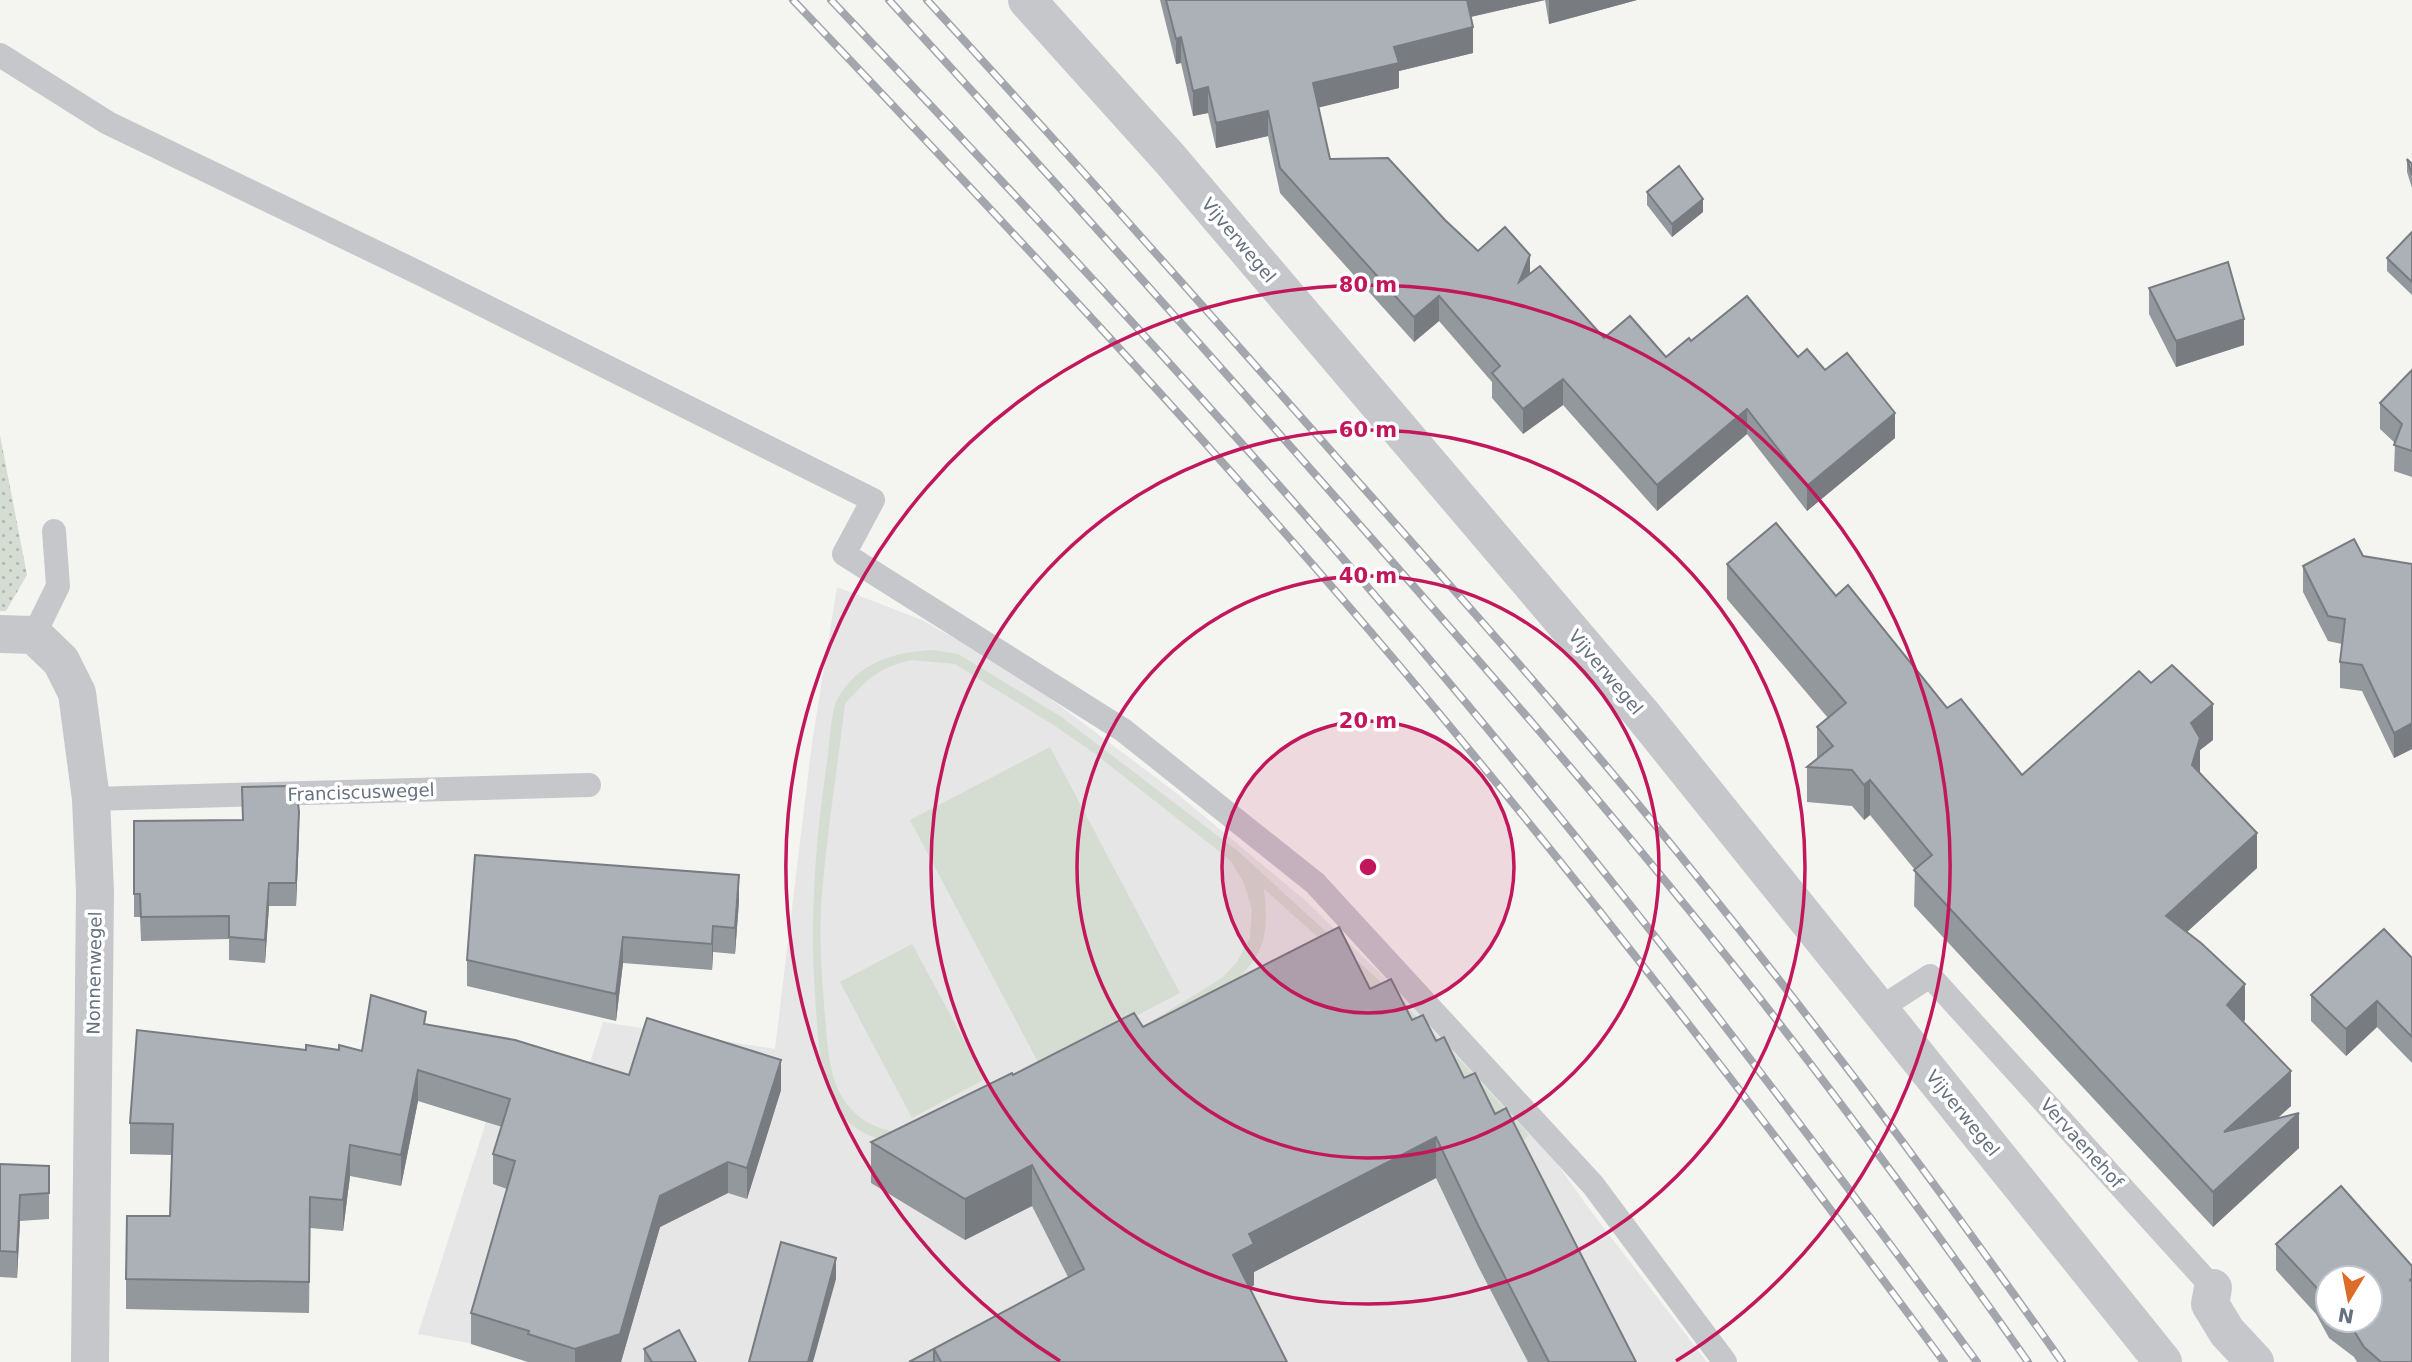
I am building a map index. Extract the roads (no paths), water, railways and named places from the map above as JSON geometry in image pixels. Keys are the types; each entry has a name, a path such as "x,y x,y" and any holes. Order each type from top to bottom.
{"street":[{"name":"Vijverwegel","path":"1027,0 1170,159 1641,713 2163,1362"},
{"name":"Nonnenwegel","path":"17,635 61,661 77,693 91,799 95,892 90,1362"},
{"name":"Vervaenehof","path":"2213,1288 2210,1304 2227,1332 2255,1362"}],"lane":[{"path":"0,55 108,123 421,274 873,500 844,554 1123,730 1315,883 1593,1185 1725,1362"},
{"path":"17,635 58,586 54,531"},
{"name":"Franciscuswegel","path":"91,799 589,785"},
{"name":"Vervaenehof","path":"1879,1009 1930,976 2213,1288"}],"railway":[{"path":"793,0 1179,414 1403,670 1679,1012 1944,1362"},
{"path":"831,0 1194,390 1456,691 1708,1004 1977,1362"},
{"path":"889,0 1281,435 1603,806 1793,1041 2028,1362"},
{"path":"927,0 1253,363 1620,782 1750,942 1841,1060 2062,1362"}]}
